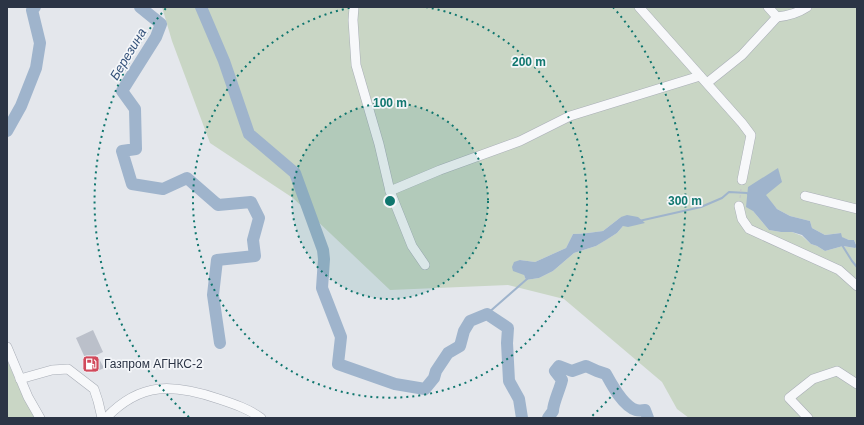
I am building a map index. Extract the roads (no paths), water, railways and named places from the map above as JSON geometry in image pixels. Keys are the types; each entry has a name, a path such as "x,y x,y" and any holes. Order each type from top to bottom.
{"street":[{"path":"354,7 353,20 356,65 379,144 390,191 412,246 426,265"},
{"path":"639,7 751,135 742,180"},
{"path":"768,7 776,17"},
{"path":"707,84 742,55 776,17 786,16 801,11 806,7"},
{"path":"390,191 440,170 520,141 570,116 700,76"},
{"path":"805,196 857,209"},
{"path":"739,206 742,219 749,229 839,270 857,286"},
{"path":"7,347 28,397 40,418"},
{"path":"20,378 52,370 68,369 94,389 102,418"},
{"path":"808,418 789,398 813,379 837,371 857,384"},
{"path":"106,418 123,402 134,396 144,392 170,388 210,396 240,406 261,418"}],"water":[{"path":"778,168 782,182 766,195 777,209 790,216 810,221 812,228 825,235 841,233 842,237 849,240 854,240 857,247 843,246 825,251 811,244 802,235 792,232 769,230 753,211 746,207 748,187"},
{"path":"627,215 638,217 645,223 628,227 623,226 617,233 606,240 596,246 574,253 553,271 539,278 526,280 524,275 513,271 512,267 514,262 520,260 535,262 566,248 573,234 603,231 621,217"}],"waterway":[{"path":"7,131 21,106 36,68 40,43 32,10 35,7"},
{"name":"Березина","path":"140,7 161,24 156,37 122,91 135,109 136,149 122,151 132,184 163,189 187,178 218,205 251,202 259,218 253,240 255,256 217,260 213,295 220,343"},
{"path":"201,7 224,61 249,134 295,173 323,250 324,259 322,288 341,337 338,364 395,384 425,389 434,378 436,371 448,353 460,346 464,331 470,321 487,314 508,328 507,343 509,381 519,399 522,418"},
{"path":"639,221 701,207 722,198 729,192 747,193 749,195"},
{"path":"842,245 857,267"},
{"path":"487,314 527,279"},
{"path":"548,418 553,411 562,380 555,371 559,366 572,371 586,366 606,374 622,400 631,408 636,410 645,410 648,418"}],"place":[{"name":"Газпром АГНКС-2","path":"91,364"}]}
